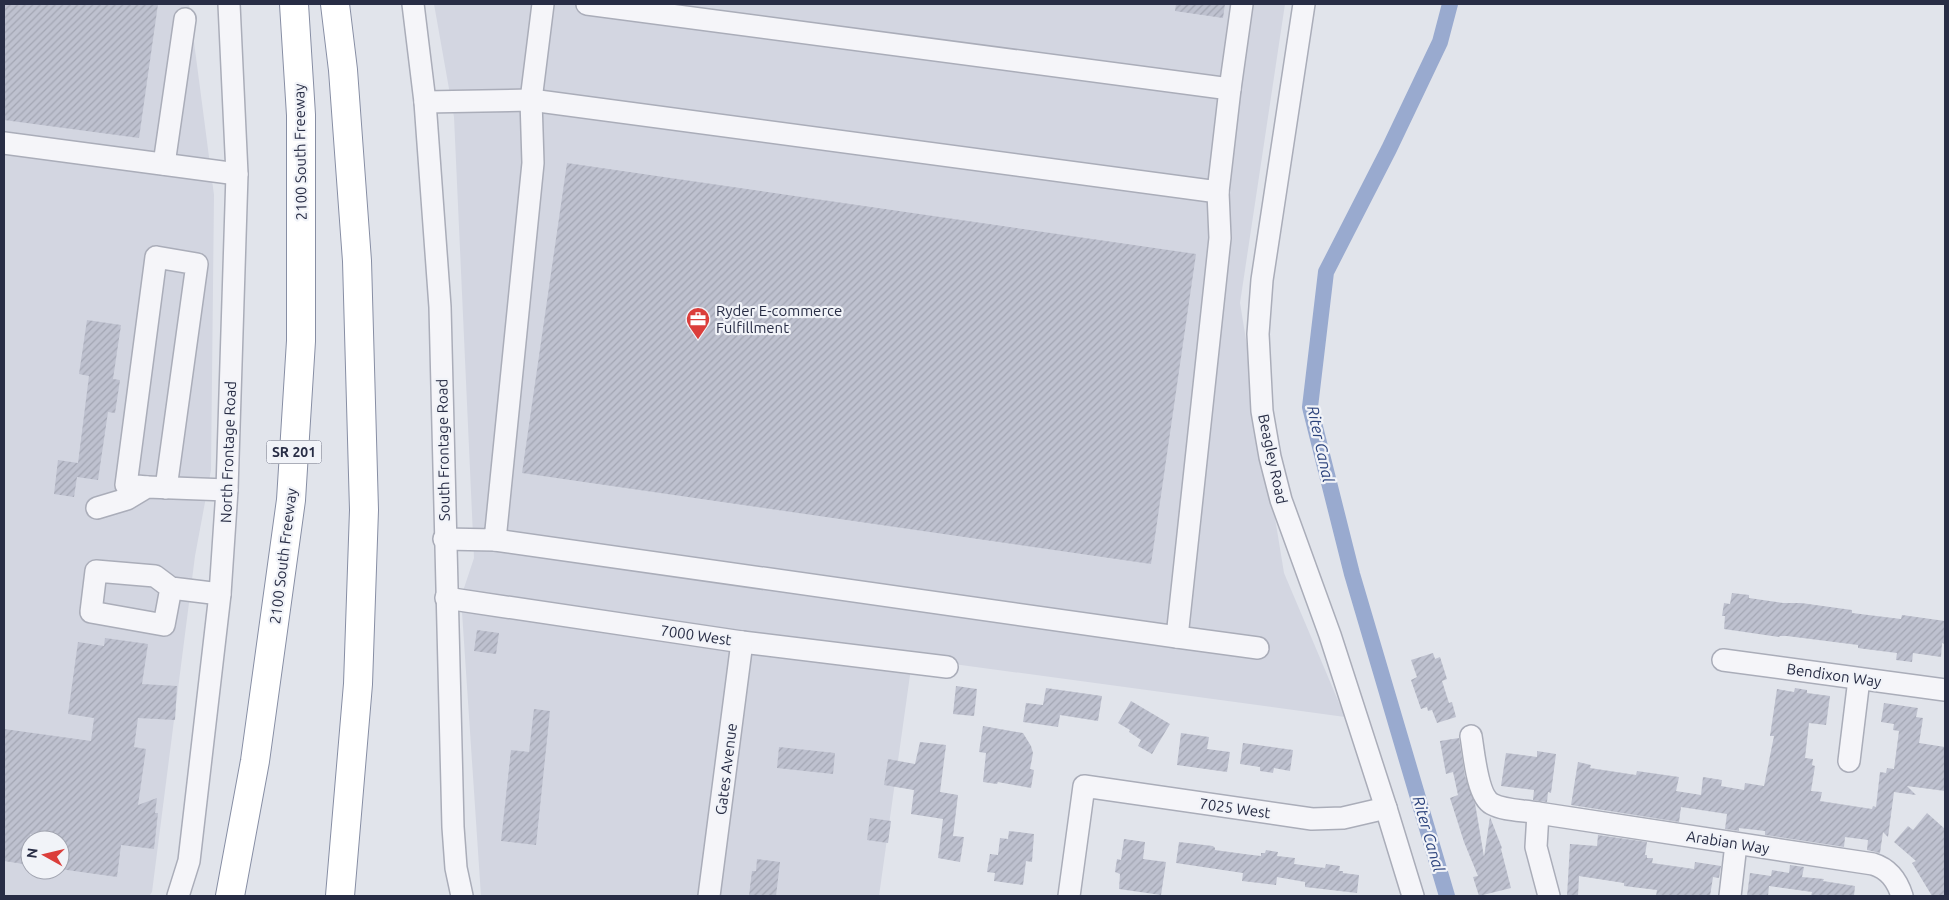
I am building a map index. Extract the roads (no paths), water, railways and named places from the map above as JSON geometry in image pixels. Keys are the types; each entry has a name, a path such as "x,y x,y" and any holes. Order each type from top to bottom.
{"highway":[{"name":"2100 South Freeway","path":"230,896 255,761 292,490 301,342 301,115 294,4"},
{"path":"335,4 344,79 358,261 364,510 358,684 340,896"}],"street":[{"name":"North Frontage Road","path":"178,896 190,861 220,594 227,490 237,174 229,4"},
{"name":"South Frontage Road","path":"413,4 425,102 440,307 444,539 453,827 456,868 462,896"},
{"path":"496,540 533,164 531,100 543,4"},
{"path":"587,4 1230,89"},
{"path":"1177,637 1220,238 1218,192 1242,4"},
{"name":"Beagley Road","path":"1304,4 1262,280 1258,334 1261,402 1270,457 1281,500 1330,635 1413,896"},
{"path":"164,164 184,19"},
{"path":"425,102 531,100 1218,192"},
{"path":"4,143 237,174"},
{"path":"157,488 197,264 156,257 126,485 157,488 227,490"},
{"path":"97,508 127,500 157,488"},
{"path":"444,539 496,540 1258,648"},
{"path":"171,588 220,594"},
{"name":"7000 West","path":"446,598 742,642 947,667"},
{"name":"Gates Avenue","path":"709,896 742,642"},
{"name":"Bendixon Way","path":"1723,660 1945,690"},
{"path":"1848,761 1858,679"},
{"name":"Arabian Way","path":"1471,736 1480,784 1485,799 1490,803 1501,807 1538,813 1873,864 1880,866 1893,876 1902,896"},
{"name":"7025 West","path":"1069,896 1084,786 1312,819 1343,818 1386,808"},
{"path":"1538,813 1536,847 1550,896"},
{"path":"1730,896 1736,844"}],"waterway":[{"name":"Riter Canal","path":"1447,896 1352,574 1310,407 1326,272 1389,149 1440,42 1450,4"}],"place":[{"name":"Ryder E-commerce Fulfillment","path":"698,340"}]}
